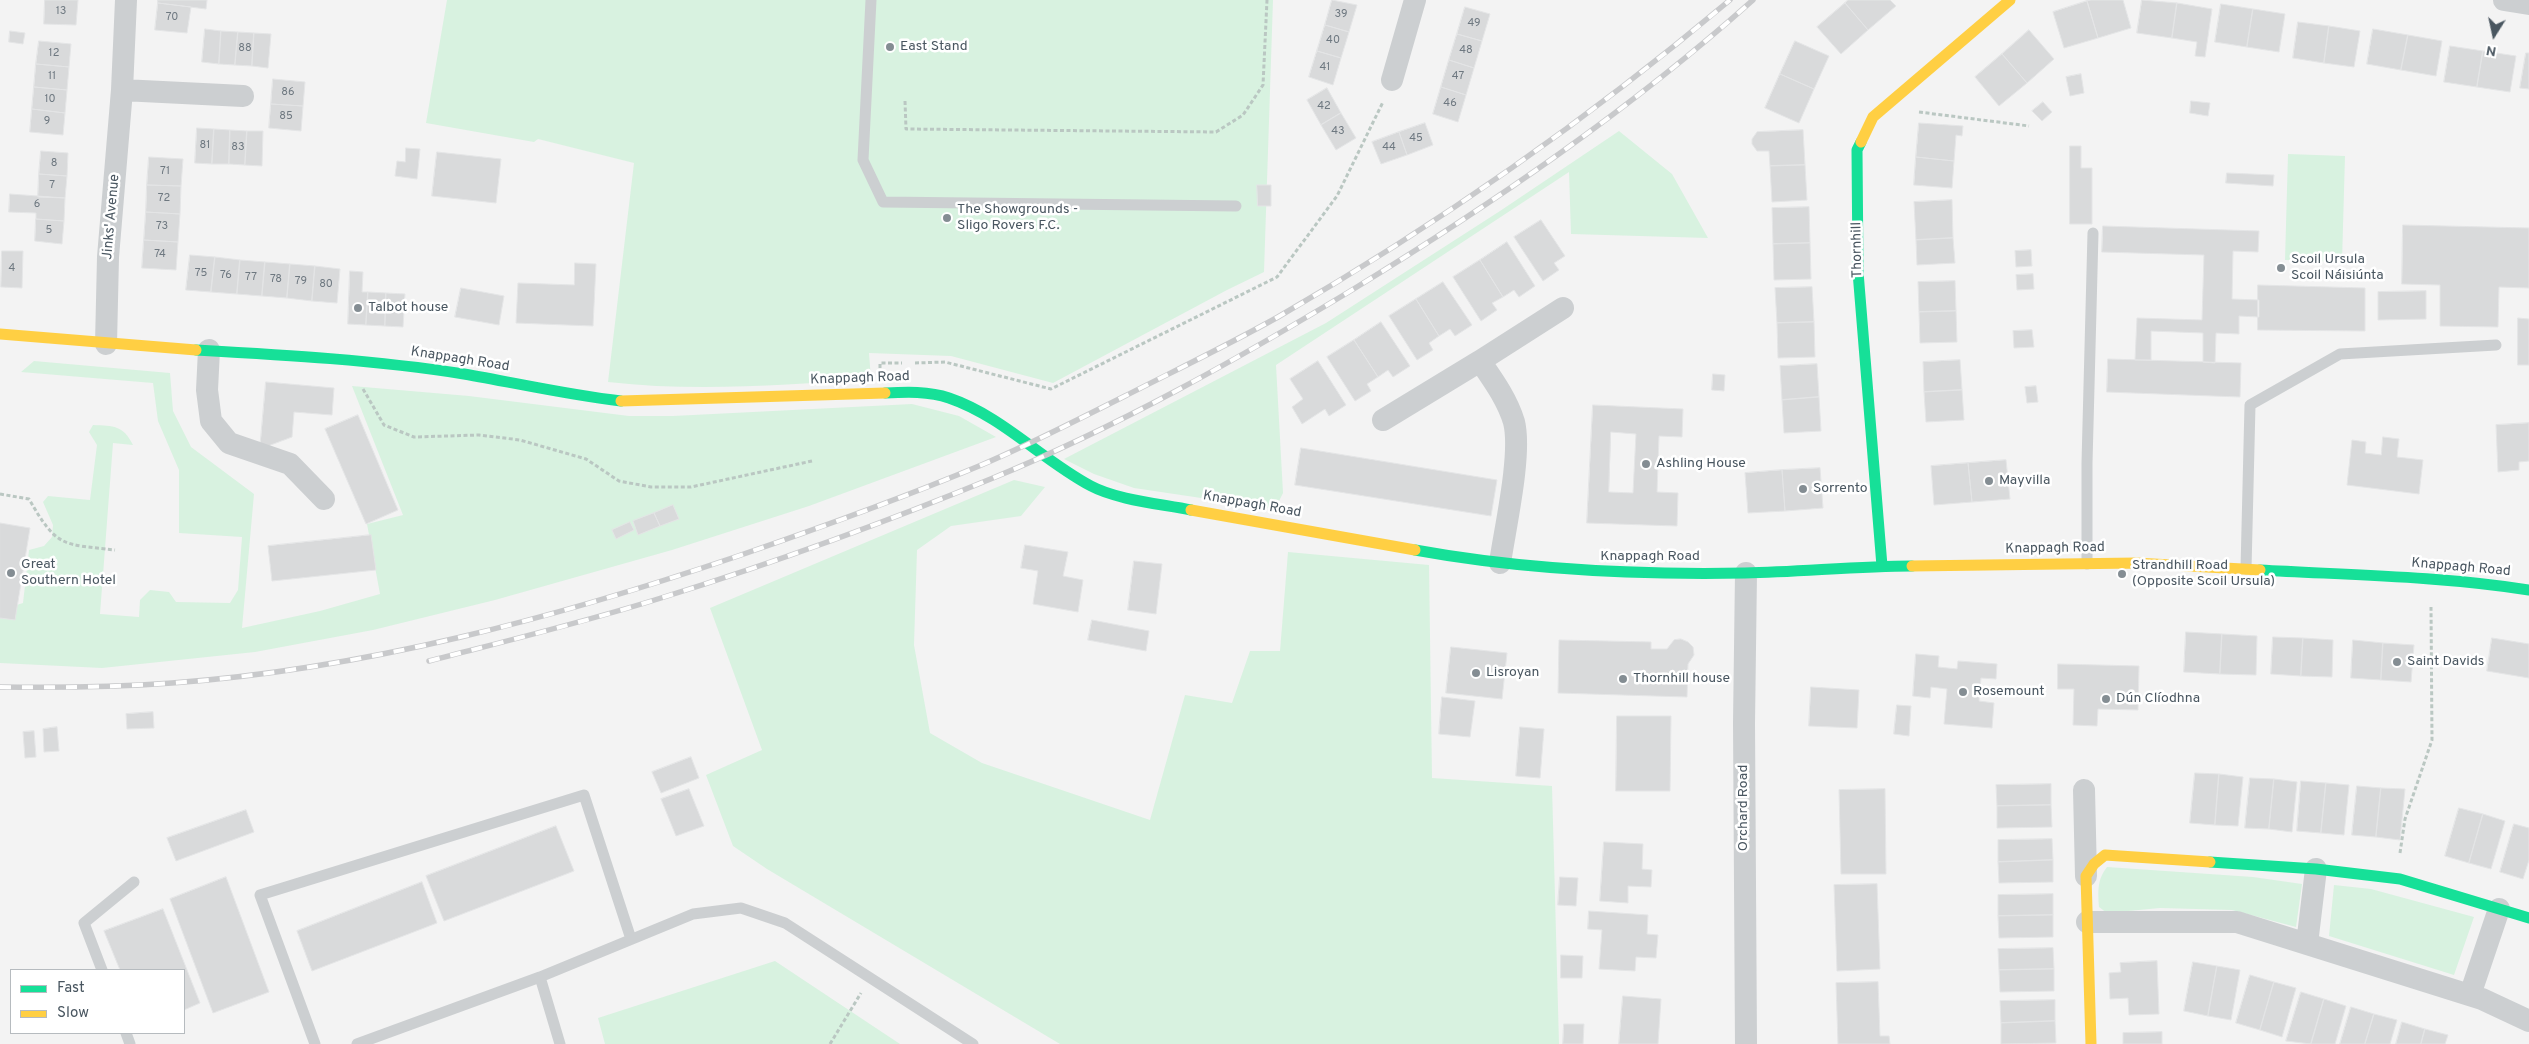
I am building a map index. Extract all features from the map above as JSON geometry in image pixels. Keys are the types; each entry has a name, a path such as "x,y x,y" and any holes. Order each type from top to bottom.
{"main road":[{"name":"Thornhill","path":"1882,566 1858,272 1857,150 1873,117 2010,0"},
{"name":"Knappagh Road","path":"0,334 106,344 344,359 463,374 585,397 627,402 915,392 948,397 978,410 1092,487 1132,500 1415,551 1500,563 1588,572 1746,573 1882,566 2136,564 2430,579 2492,584 2529,590"},
{"path":"2091,1044 2086,876 2105,855 2316,869 2400,879 2529,918"}],"street":[{"name":"Jinks' Avenue","path":"106,344 108,257 122,90 126,0"},
{"path":"1392,80 1415,0"},
{"path":"2504,0 2529,4"},
{"path":"122,90 243,96"},
{"path":"1383,420 1563,308"},
{"path":"209,350 207,390 211,421 230,443 290,464 324,499"},
{"path":"1480,361 1500,391 1514,422 1515,462 1500,563"},
{"name":"Orchard Road","path":"1746,573 1744,732 1746,1044"},
{"path":"2084,790 2086,876"},
{"path":"2307,944 2316,869"},
{"path":"2470,995 2499,909"},
{"path":"2086,922 2237,922 2470,995 2529,1021"}],"lane":[{"path":"871,0 863,160 883,202 1236,206"},
{"path":"2087,564 2087,453 2093,233"},
{"path":"2246,569 2250,405 2340,354 2496,345"},
{"path":"315,1044 260,895 584,795 631,939"},
{"path":"102,969 84,923 134,882"},
{"path":"357,1044 540,977 693,914 741,908 785,922 973,1044"},
{"path":"540,977 560,1044"}],"path":[{"path":"905,101 906,128 1216,132 1243,115 1263,85 1268,0"},
{"path":"880,363 945,362 1051,389 1277,277 1337,196 1373,126 1392,80"},
{"path":"1884,108 2029,126"},
{"path":"364,391 384,425 414,437 479,435 520,440 586,459 619,481 651,486 691,487 812,462"},
{"path":"0,494 29,499 46,528 58,540 80,546 115,550"},
{"path":"2400,879 2400,850 2405,819 2432,740 2430,579"},
{"path":"830,1044 870,978"}],"green space":[{"name":"The Showgrounds - Sligo Rovers F.C.","path":"447,0 1273,0 1264,272 1053,383 951,356 869,353 871,379 707,387 674,387 608,382 634,163 538,139 534,142 426,123"},
{"path":"1619,131 1672,174 1708,238 1571,234 1569,172 1276,365 1283,493 1275,509 1134,488 1094,474 1064,459 1326,323 1500,211"},
{"path":"2288,154 2345,156 2342,262 2285,260"},
{"path":"34,361 170,373 173,411 191,447 254,494 242,628 320,611 380,594 367,524 403,515 352,386 469,396 629,416 673,416 912,404 959,416 996,437 809,506 672,550 495,600 373,630 255,652 102,668 0,663 0,610 23,603 29,550 44,546 52,537 53,525 43,502 48,496 90,500 97,445 89,432 93,425 121,430 133,445 113,443 100,614 139,617 140,600 150,590 169,592 176,602 230,603 238,590 242,537 179,533 179,470 158,421 153,383 21,372"},
{"path":"1014,480 1045,487 1021,516 951,526 917,550 914,645 930,733 982,763 1150,820 1185,695 1232,703 1250,651 1280,651 1288,552 1429,565 1432,778 1552,786 1559,1044 1060,1044 767,869 733,846 706,775 762,750 710,608"},
{"path":"2107,867 2253,877 2302,884 2296,927 2232,910 2160,908 2107,913 2099,907 2098,896 2100,881"},
{"path":"2334,885 2371,889 2474,917 2454,975 2329,936"},
{"path":"775,961 900,1044 605,1044 598,1018"}],"building":[{"path":"45,0 78,0 76,25 44,24"},
{"path":"158,0 207,0 206,9 158,3"},
{"path":"1332,0 1357,5 1349,32 1325,25"},
{"path":"1848,0 1890,0 1896,6 1868,30 1845,3"},
{"path":"2123,0 2131,28 2098,38 2087,1"},
{"path":"2142,0 2177,3 2172,38 2137,33"},
{"path":"2087,1 2098,38 2064,48 2053,12"},
{"path":"158,3 191,7 187,33 155,30"},
{"path":"1845,3 1868,30 1841,54 1817,27"},
{"path":"2177,3 2212,9 2205,57 2195,56 2197,42 2172,38"},
{"path":"2221,4 2253,9 2247,47 2215,42"},
{"path":"1465,7 1490,14 1482,41 1457,34"},
{"path":"2253,9 2285,14 2279,52 2247,47"},
{"path":"2298,22 2329,26 2324,63 2293,58"},
{"path":"1325,25 1349,32 1341,58 1317,51"},
{"path":"2329,26 2360,31 2354,67 2324,63"},
{"path":"205,29 221,31 219,64 202,62"},
{"path":"2373,29 2408,35 2401,70 2367,64"},
{"path":"2029,30 2054,59 2027,83 2002,54"},
{"path":"10,31 25,33 23,44 9,42"},
{"path":"221,31 238,32 235,65 219,64"},
{"path":"238,32 254,33 252,66 235,65"},
{"path":"254,33 271,34 268,68 252,66"},
{"path":"1457,34 1482,41 1474,68 1449,60"},
{"path":"2408,35 2442,41 2436,76 2401,70"},
{"path":"39,41 71,44 69,67 36,64"},
{"path":"1795,41 1829,56 1814,89 1780,74"},
{"path":"2450,46 2483,51 2477,87 2444,82"},
{"path":"1317,51 1341,58 1333,85 1309,77"},
{"path":"2483,51 2516,56 2510,92 2477,87"},
{"path":"2526,53 2529,53 2529,89 2520,88"},
{"path":"2002,54 2027,83 1999,106 1975,77"},
{"path":"1449,60 1474,68 1466,95 1441,87"},
{"path":"36,64 69,67 67,90 34,87"},
{"path":"1780,74 1814,89 1799,123 1765,108"},
{"path":"2081,74 2084,93 2070,96 2066,77"},
{"path":"273,79 305,82 303,106 271,104"},
{"path":"34,87 67,90 65,113 32,109"},
{"path":"1441,87 1466,95 1458,122 1433,114"},
{"path":"1327,88 1341,113 1321,125 1307,100"},
{"path":"2191,101 2210,103 2208,116 2190,113"},
{"path":"2043,102 2052,112 2042,121 2032,111"},
{"path":"271,104 303,106 301,131 269,128"},
{"path":"32,109 65,113 63,135 30,132"},
{"path":"1341,113 1356,138 1336,150 1321,125"},
{"path":"1425,123 1433,145 1407,155 1399,132"},
{"path":"1919,123 1963,126 1962,136 1956,135 1954,161 1916,157"},
{"path":"197,128 214,129 212,164 195,163"},
{"path":"214,129 230,130 229,164 212,164"},
{"path":"230,130 247,131 245,165 229,164"},
{"path":"1803,130 1805,165 1770,166 1769,151 1757,151 1752,144 1752,139 1757,132"},
{"path":"247,131 263,131 262,166 245,165"},
{"path":"1399,132 1407,155 1381,164 1372,142"},
{"path":"2070,146 2081,146 2081,168 2092,168 2092,224 2070,224"},
{"path":"406,148 420,149 417,179 395,176 397,161 405,162"},
{"path":"41,151 68,153 67,176 39,174"},
{"path":"437,152 501,159 496,203 432,196"},
{"path":"149,157 183,159 181,186 147,185"},
{"path":"1916,157 1954,161 1952,188 1914,185"},
{"path":"1805,165 1807,200 1772,202 1770,166"},
{"path":"2227,173 2274,175 2273,186 2226,183"},
{"path":"39,174 67,176 65,198 38,197"},
{"path":"147,185 181,186 180,214 146,212"},
{"path":"1257,185 1271,185 1271,206 1258,206"},
{"path":"10,194 65,198 64,221 36,219 36,213 9,212"},
{"path":"1952,200 1953,238 1916,240 1914,202"},
{"path":"1809,207 1810,243 1773,244 1772,208"},
{"path":"146,212 180,214 178,242 144,240"},
{"path":"36,219 64,221 62,244 35,241"},
{"path":"1541,220 1565,256 1554,263 1559,270 1543,281 1514,237"},
{"path":"2403,225 2529,228 2529,288 2499,287 2498,327 2440,326 2440,285 2402,284"},
{"path":"2103,226 2259,231 2258,252 2233,251 2232,299 2259,300 2259,317 2239,316 2239,334 2216,333 2215,363 2203,362 2203,333 2151,331 2151,360 2135,360 2137,318 2202,320 2204,255 2102,252"},
{"path":"1953,238 1955,263 1917,265 1916,240"},
{"path":"144,240 178,242 176,270 142,268"},
{"path":"1507,242 1535,286 1519,297 1514,290 1503,297 1480,260"},
{"path":"1810,243 1811,279 1774,280 1773,244"},
{"path":"2031,250 2032,266 2016,267 2015,251"},
{"path":"2,251 23,251 22,288 1,287"},
{"path":"190,255 215,257 211,292 186,290"},
{"path":"215,257 240,260 237,294 211,292"},
{"path":"240,260 265,262 262,296 237,294"},
{"path":"1480,260 1503,297 1492,303 1497,310 1481,321 1453,277"},
{"path":"265,262 290,264 287,298 262,296"},
{"path":"575,263 596,264 593,326 516,323 518,283 574,285"},
{"path":"290,264 315,266 312,301 287,298"},
{"path":"315,266 340,269 337,303 312,301"},
{"name":"Talbot house","path":"350,271 363,272 362,292 368,292 366,325 348,324"},
{"path":"2033,274 2034,289 2017,290 2016,275"},
{"path":"1955,281 1956,311 1919,312 1918,282"},
{"path":"1443,282 1472,325 1455,336 1450,329 1439,336 1416,299"},
{"path":"2258,285 2365,288 2365,331 2258,330"},
{"path":"1812,287 1814,322 1777,323 1775,288"},
{"path":"461,288 504,296 499,325 455,317"},
{"path":"2426,291 2426,319 2378,320 2378,292"},
{"path":"368,292 386,293 385,326 366,325"},
{"path":"386,293 405,294 403,327 385,326"},
{"path":"1416,299 1439,336 1429,343 1433,350 1417,360 1389,316"},
{"path":"1956,311 1957,342 1920,343 1919,312"},
{"path":"2518,318 2529,319 2529,365 2518,365"},
{"path":"1381,322 1410,366 1393,377 1388,370 1378,377 1354,340"},
{"path":"1814,322 1815,357 1778,358 1777,323"},
{"path":"2032,330 2034,347 2014,348 2013,331"},
{"path":"1354,340 1378,377 1367,384 1371,391 1355,401 1327,357"},
{"path":"2108,359 2241,363 2240,397 2107,392"},
{"path":"1960,360 1962,390 1924,392 1923,362"},
{"path":"1318,361 1346,405 1329,416 1325,409 1302,424 1292,407 1303,399 1290,379"},
{"path":"1817,364 1819,397 1782,400 1780,366"},
{"path":"1713,374 1725,375 1724,391 1712,390"},
{"path":"266,382 334,388 332,415 294,412 292,437 260,449"},
{"path":"2036,386 2038,402 2027,403 2025,387"},
{"path":"1962,390 1964,420 1926,422 1924,392"},
{"path":"1819,397 1821,431 1784,433 1782,400"},
{"name":"Ashling House","path":"1593,405 1683,409 1682,437 1659,436 1657,492 1678,493 1677,526 1587,523","holes":["1611,432 1636,434 1633,493 1609,492"]},
{"path":"358,415 398,510 366,524 325,429"},
{"path":"2529,423 2529,461 2519,462 2519,470 2498,472 2496,425"},
{"path":"2383,437 2399,439 2397,457 2423,460 2419,494 2347,485 2352,440 2366,442 2365,453 2381,455"},
{"path":"1301,448 1497,480 1491,516 1295,485"},
{"name":"Mayvilla","path":"2006,460 2010,499 1972,502 1968,463"},
{"path":"1968,463 1972,502 1934,505 1931,466"},
{"name":"Sorrento","path":"1820,468 1823,508 1785,511 1782,470"},
{"path":"1782,470 1785,511 1748,513 1745,473"},
{"path":"673,505 679,519 660,526 654,513"},
{"path":"654,513 660,526 638,535 633,521"},
{"path":"630,522 634,530 616,539 612,530"},
{"name":"Great Southern Hotel","path":"0,523 30,528 15,620 0,618"},
{"path":"371,535 376,570 272,581 268,546"},
{"path":"1025,545 1068,552 1063,576 1083,580 1078,612 1033,604 1038,571 1021,568"},
{"path":"1134,561 1162,564 1156,614 1128,610"},
{"path":"1092,620 1149,631 1146,651 1088,640"},
{"path":"2186,632 2222,634 2220,674 2184,672"},
{"path":"2222,634 2257,636 2256,675 2220,674"},
{"path":"2273,637 2303,638 2301,676 2271,674"},
{"path":"2303,638 2333,640 2332,677 2301,676"},
{"path":"2492,638 2529,644 2529,678 2487,671"},
{"name":"Thornhill house","path":"1681,639 1693,647 1694,655 1688,664 1687,697 1558,693 1559,640 1651,642 1651,649 1667,649 1674,640"},
{"path":"2353,640 2383,643 2381,680 2351,678"},
{"name":"Saint Davids","path":"2383,643 2414,645 2411,682 2381,680"},
{"name":"Lisroyan","path":"1451,647 1507,653 1502,699 1446,693"},
{"name":"Rosemount","path":"1916,654 1939,656 1938,667 1957,669 1958,661 1997,664 1996,679 1981,678 1979,701 1994,703 1992,728 1944,724 1947,689 1931,687 1930,698 1913,696"},
{"name":"Dún Clíodhna","path":"2058,664 2139,666 2138,710 2098,709 2097,726 2073,725 2074,689 2058,689"},
{"path":"1811,687 1859,690 1857,728 1809,726"},
{"path":"1442,697 1475,701 1470,737 1439,734"},
{"path":"1897,705 1911,706 1909,736 1894,734"},
{"path":"153,712 154,728 127,729 126,714"},
{"path":"1617,716 1671,716 1670,791 1616,791"},
{"path":"57,727 59,751 44,752 43,729"},
{"path":"1520,727 1544,729 1540,778 1516,776"},
{"path":"34,731 36,757 25,758 23,732"},
{"path":"691,757 699,778 661,793 652,772"},
{"path":"2195,773 2219,774 2215,825 2190,823"},
{"path":"2219,774 2243,777 2238,826 2215,825"},
{"path":"2250,778 2274,779 2269,829 2245,828"},
{"path":"2274,779 2297,782 2292,832 2269,829"},
{"path":"2301,781 2326,783 2321,833 2297,831"},
{"path":"2326,783 2349,785 2344,835 2321,833"},
{"path":"2051,784 2051,805 1997,806 1996,785"},
{"path":"2357,786 2381,788 2376,837 2352,835"},
{"path":"2381,788 2405,789 2400,840 2376,837"},
{"path":"689,789 704,826 676,836 661,799"},
{"path":"1885,789 1886,874 1841,874 1839,790"},
{"path":"2051,805 2052,827 1997,828 1997,806"},
{"path":"2459,808 2483,814 2469,863 2445,856"},
{"path":"246,810 254,832 176,861 167,838"},
{"path":"2483,814 2505,821 2491,869 2469,863"},
{"path":"2514,824 2529,828 2529,860 2523,879 2500,872"},
{"path":"556,826 574,871 444,921 426,876"},
{"path":"2052,839 2053,860 1998,862 1998,840"},
{"path":"1604,842 1643,844 1642,869 1652,870 1651,887 1628,886 1628,903 1600,901"},
{"path":"2053,860 2053,882 1999,883 1998,862"},
{"path":"226,877 269,992 213,1013 170,899"},
{"path":"1560,877 1578,878 1576,906 1558,905"},
{"path":"422,882 437,923 312,971 297,931"},
{"path":"1877,884 1880,969 1837,971 1834,885"},
{"path":"2053,894 2053,915 1998,916 1998,895"},
{"path":"163,909 200,1003 185,1010 185,969 120,969 104,931"},
{"path":"1589,911 1648,915 1647,934 1658,935 1656,958 1636,957 1635,971 1599,969 1602,930 1588,929"},
{"path":"2053,915 2053,937 1999,938 1998,916"},
{"path":"2053,948 2054,969 1999,970 1998,949"},
{"path":"1561,955 1583,956 1582,978 1561,978"},
{"path":"2157,961 2159,1014 2129,1015 2128,998 2110,999 2109,973 2121,972 2120,963"},
{"path":"2193,962 2217,966 2208,1016 2184,1011"},
{"path":"2217,966 2240,970 2231,1020 2208,1016"},
{"path":"2054,969 2054,991 2000,992 1999,970"},
{"path":"2250,975 2274,982 2260,1030 2236,1023"},
{"path":"1878,982 1880,1036 1889,1036 1890,1044 1838,1044 1836,983"},
{"path":"2274,982 2296,988 2282,1037 2260,1030"},
{"path":"2301,992 2324,999 2311,1044 2286,1041"},
{"path":"1623,996 1661,999 1658,1044 1619,1044"},
{"path":"2324,999 2346,1006 2335,1044 2311,1044"},
{"path":"2055,1000 2055,1021 2001,1023 2000,1001"},
{"path":"2351,1007 2374,1014 2365,1044 2340,1044"},
{"path":"2374,1014 2397,1020 2390,1044 2365,1044"},
{"path":"2055,1021 2056,1043 2001,1044 2001,1023"},
{"path":"2402,1022 2425,1029 2421,1044 2396,1044"},
{"path":"1564,1024 1584,1024 1583,1044 1563,1044"},
{"path":"2425,1029 2448,1035 2445,1044 2421,1044"},
{"path":"2162,1032 2162,1044 2123,1044 2123,1033"}],"railway":[{"path":"0,687 172,683 244,676 388,653 459,638 600,600 738,556 889,502 1035,441 1240,338 1337,282 1454,207 1567,128 1677,44 1730,0"},
{"path":"429,661 632,607 787,557 870,527 993,478 1085,437 1176,391 1309,316 1456,224 1559,154 1609,117 1658,80 1753,0"}],"traffic: fast":[{"path":"1861,142 1857,150 1858,272 1882,566"},
{"path":"196,350 297,356 397,365 464,374 621,401"},
{"path":"885,393 925,393 949,398 987,416 1091,486 1126,498 1191,510"},
{"path":"1415,550 1538,567 1621,572 1745,573 1912,566"},
{"path":"2260,570 2428,579 2529,590"},
{"path":"2210,862 2316,869 2400,879 2529,918"}],"traffic: slow":[{"path":"1861,142 1873,117 2010,0"},
{"path":"0,334 196,350"},
{"path":"621,401 885,393"},
{"path":"1191,510 1415,550"},
{"path":"1912,566 2136,563 2260,570"},
{"path":"2091,1044 2086,876 2094,864 2105,855 2210,862"}],"place":[{"name":"East Stand","path":"890,47"},
{"name":"The Showgrounds - Sligo Rovers F.C.","path":"947,218"},
{"name":"Scoil Ursula Scoil Náisiúnta","path":"2281,268"},
{"name":"Talbot house","path":"358,308"},
{"name":"Ashling House","path":"1646,464"},
{"name":"Mayvilla","path":"1989,481"},
{"name":"Sorrento","path":"1803,489"},
{"name":"Great Southern Hotel","path":"11,573"},
{"name":"Strandhill Road (Opposite Scoil Ursula)","path":"2122,574"},
{"name":"Saint Davids","path":"2397,662"},
{"name":"Lisroyan","path":"1476,673"},
{"name":"Thornhill house","path":"1623,679"},
{"name":"Rosemount","path":"1963,692"},
{"name":"Dún Clíodhna","path":"2106,699"}]}
